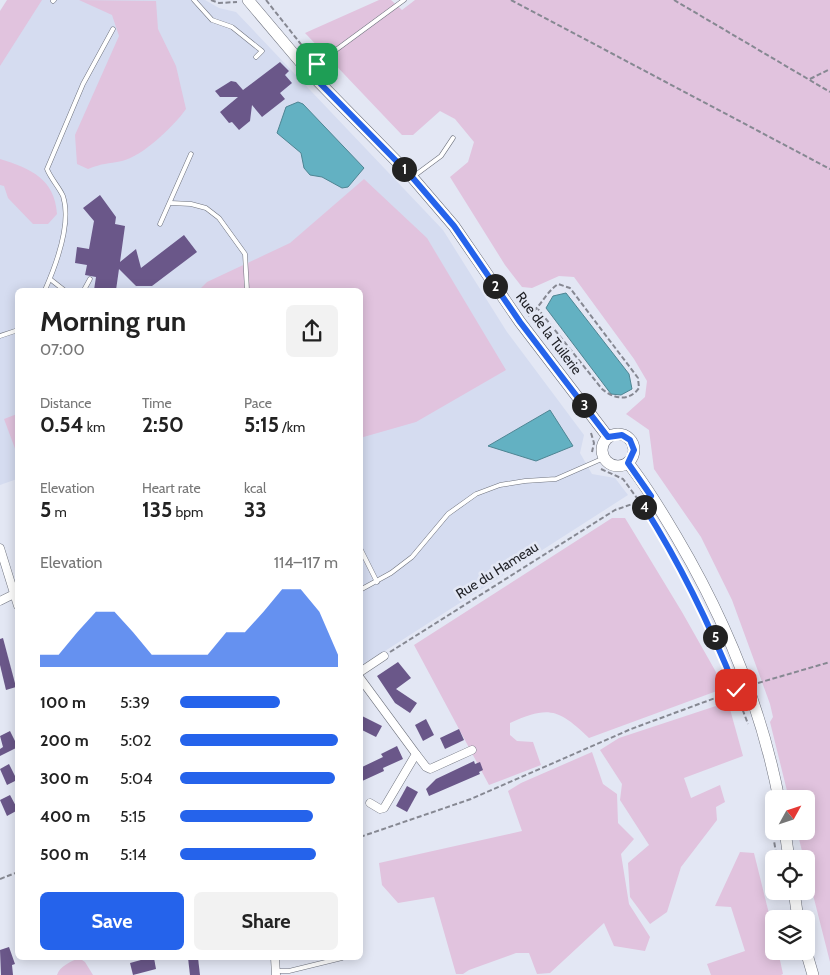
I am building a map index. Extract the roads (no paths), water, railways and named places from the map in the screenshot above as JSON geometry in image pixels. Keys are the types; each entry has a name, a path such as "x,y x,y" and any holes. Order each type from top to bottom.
{"street":[{"name":"Rue de la Tuilerie","path":"243,1 308,71 412,177 454,226 520,322 608,437"},
{"path":"622,435 630,440 634,450 628,463 615,466 602,463 602,449 608,437 622,435"},
{"path":"628,463 646,499 685,552 718,614 748,686 767,746 777,790"},
{"path":"0,548 15,597"},
{"path":"0,601 14,594"},
{"path":"363,670 384,656"},
{"path":"363,682 426,767 430,769 472,750"},
{"path":"370,804 380,809 384,808 416,754"},
{"path":"275,960 276,973"},
{"path":"809,960 813,975"}],"lane":[{"path":"201,0 196,2 212,20 232,27 262,51 256,57"},
{"path":"308,71 404,0"},
{"path":"46,288 60,250 64,215 63,196 47,169 83,84 113,29"},
{"path":"412,177 441,156 453,138"},
{"path":"160,224 171,203 191,154"},
{"path":"171,203 191,204 206,208 219,218 245,254 248,288"},
{"path":"50,279 61,288"},
{"path":"85,288 90,279"},
{"path":"0,336 15,331"},
{"path":"363,589 377,582 412,556 448,514 476,494 500,485 525,481 556,480 602,463"},
{"path":"363,554 377,582"},
{"path":"276,973 334,960"}],"water":[{"path":"298,102 303,104 364,168 348,187 342,188 322,177 310,175 304,168 301,153 277,133 286,107"},
{"path":"566,293 629,374 632,389 621,395 611,394 546,308 553,296"},
{"path":"550,410 573,446 536,461 488,446"}]}
